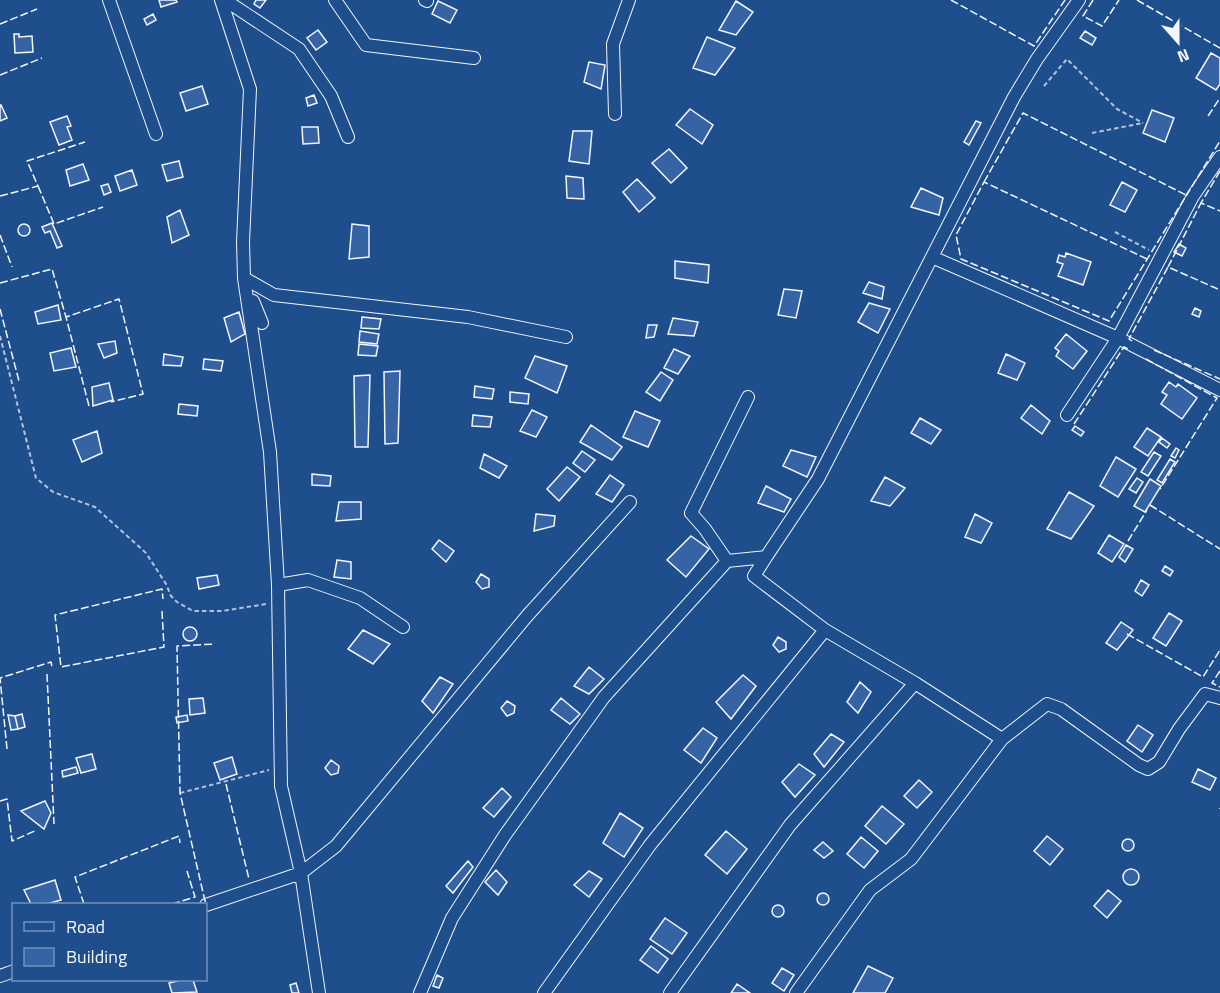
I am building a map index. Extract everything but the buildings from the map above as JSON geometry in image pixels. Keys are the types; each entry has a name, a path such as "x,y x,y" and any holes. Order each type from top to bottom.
{"street":[{"path":"109,0 156,134"},
{"path":"223,0 299,50 331,96 348,137"},
{"path":"223,0 250,89 243,242 244,278 270,452 278,585 280,786 301,873 319,993"},
{"path":"337,0 366,45 474,58"},
{"path":"615,114 614,44 629,0"},
{"path":"1002,739 915,683 825,630 754,576 818,479 1014,97 1036,59 1079,0"},
{"path":"1067,416 1118,339 1193,196 1220,157"},
{"path":"932,257 1118,339 1220,390"},
{"path":"244,278 262,323"},
{"path":"244,278 274,295 468,317 566,337"},
{"path":"727,561 691,513 748,397"},
{"path":"207,905 301,873 336,846 527,615 630,502"},
{"path":"420,993 452,918 505,835 604,697 727,561 766,557"},
{"path":"278,585 308,580 360,598 403,627"},
{"path":"544,993 650,845 825,630"},
{"path":"670,993 790,825 915,683"},
{"path":"796,993 870,890 911,859 1002,739 1047,705 1061,709 1148,769 1159,762 1179,729 1205,694 1220,698"}],"path":[{"path":"1044,86 1067,59 1117,109 1143,123 1092,133"},
{"path":"1115,232 1161,257"},
{"path":"0,336 36,478 53,492 95,507 146,553 171,596 194,611 222,611 278,603"},
{"path":"180,793 280,768"}],"fence":[{"path":"951,0 1034,46 1065,0"},
{"path":"1093,0 1083,16 1102,26 1119,0"},
{"path":"1137,0 1220,48"},
{"path":"0,24 37,9"},
{"path":"0,75 42,58"},
{"path":"1208,116 1220,98"},
{"path":"984,182 1023,113 1186,195"},
{"path":"1147,259 984,182 956,235 961,259 1109,321 1220,141"},
{"path":"0,196 38,186 27,161 85,142"},
{"path":"1220,171 1201,203 1220,211"},
{"path":"38,186 54,224 103,207"},
{"path":"1168,267 1201,203"},
{"path":"0,235 12,267"},
{"path":"1132,341 1129,339 1168,267 1220,290"},
{"path":"0,283 52,269 66,317"},
{"path":"89,406 66,317 119,299 143,394 111,402"},
{"path":"0,309 19,381"},
{"path":"1074,424 1124,347 1128,349"},
{"path":"1154,350 1220,379"},
{"path":"1146,359 1217,398 1160,489"},
{"path":"1150,505 1220,549"},
{"path":"1128,541 1147,510"},
{"path":"162,611 164,647 61,667 55,615 162,589 163,599"},
{"path":"1127,634 1203,677 1220,650"},
{"path":"206,901 180,793 177,646 215,644"},
{"path":"7,749 0,678 51,662 52,667"},
{"path":"1220,671 1212,683 1220,687"},
{"path":"47,674 54,824"},
{"path":"226,784 249,879"},
{"path":"0,801 7,799 12,841 37,830"},
{"path":"84,903 75,877 179,836 180,843"},
{"path":"175,903 195,897 187,871"}]}
